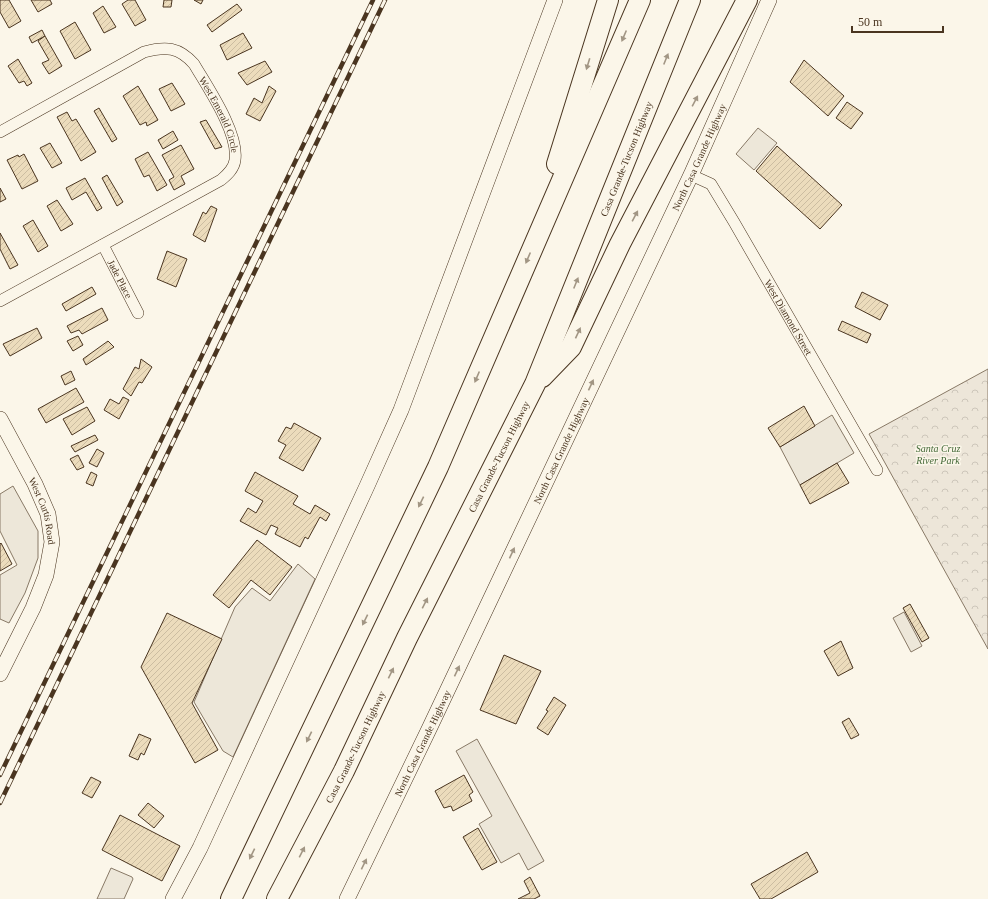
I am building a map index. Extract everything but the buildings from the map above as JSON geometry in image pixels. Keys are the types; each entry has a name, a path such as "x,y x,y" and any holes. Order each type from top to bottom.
{"highway":[{"path":"537,239 540,219 608,0"},
{"path":"231,899 438,467 640,0"},
{"name":"Casa Grande-Tucson Highway","path":"277,899 344,771 411,631 535,384 690,0"},
{"path":"535,384 571,346 620,244 747,0"}],"main road":[{"path":"173,899 200,848 401,410 555,0"},
{"name":"North Casa Grande Highway","path":"347,899 430,727 690,175 770,0"},
{"name":"West Curtis Road","path":"0,419 35,484 48,514 52,542 46,575 33,608 0,674"}],"street":[{"name":"West Emerald Circle","path":"0,132 144,52 158,48 170,48 178,51 191,60 198,70 229,127 234,143 235,160 228,174 221,180 0,301"},
{"name":"West Diamond Street","path":"690,175 711,184 877,470"},
{"name":"Jade Place","path":"103,245 138,313"}],"green space":[{"name":"Santa Cruz River Park","path":"988,369 988,649 869,434"}],"shaded area":[{"path":"758,128 777,143 754,170 736,154"},
{"path":"832,415 854,453 800,485 780,447"},
{"path":"13,486 38,531 38,558 25,593 9,623 0,619 0,575 17,565 0,531 0,494"},
{"path":"298,564 315,579 233,757 223,751 194,702 235,607 252,588 270,601"},
{"path":"904,612 922,646 911,652 893,618"},
{"path":"477,739 544,861 528,870 519,853 501,863 479,824 492,816 456,751"},
{"path":"111,868 132,877 133,879 124,899 97,899"}],"railway":[{"path":"0,775 373,0"},
{"path":"0,803 385,0"}]}
